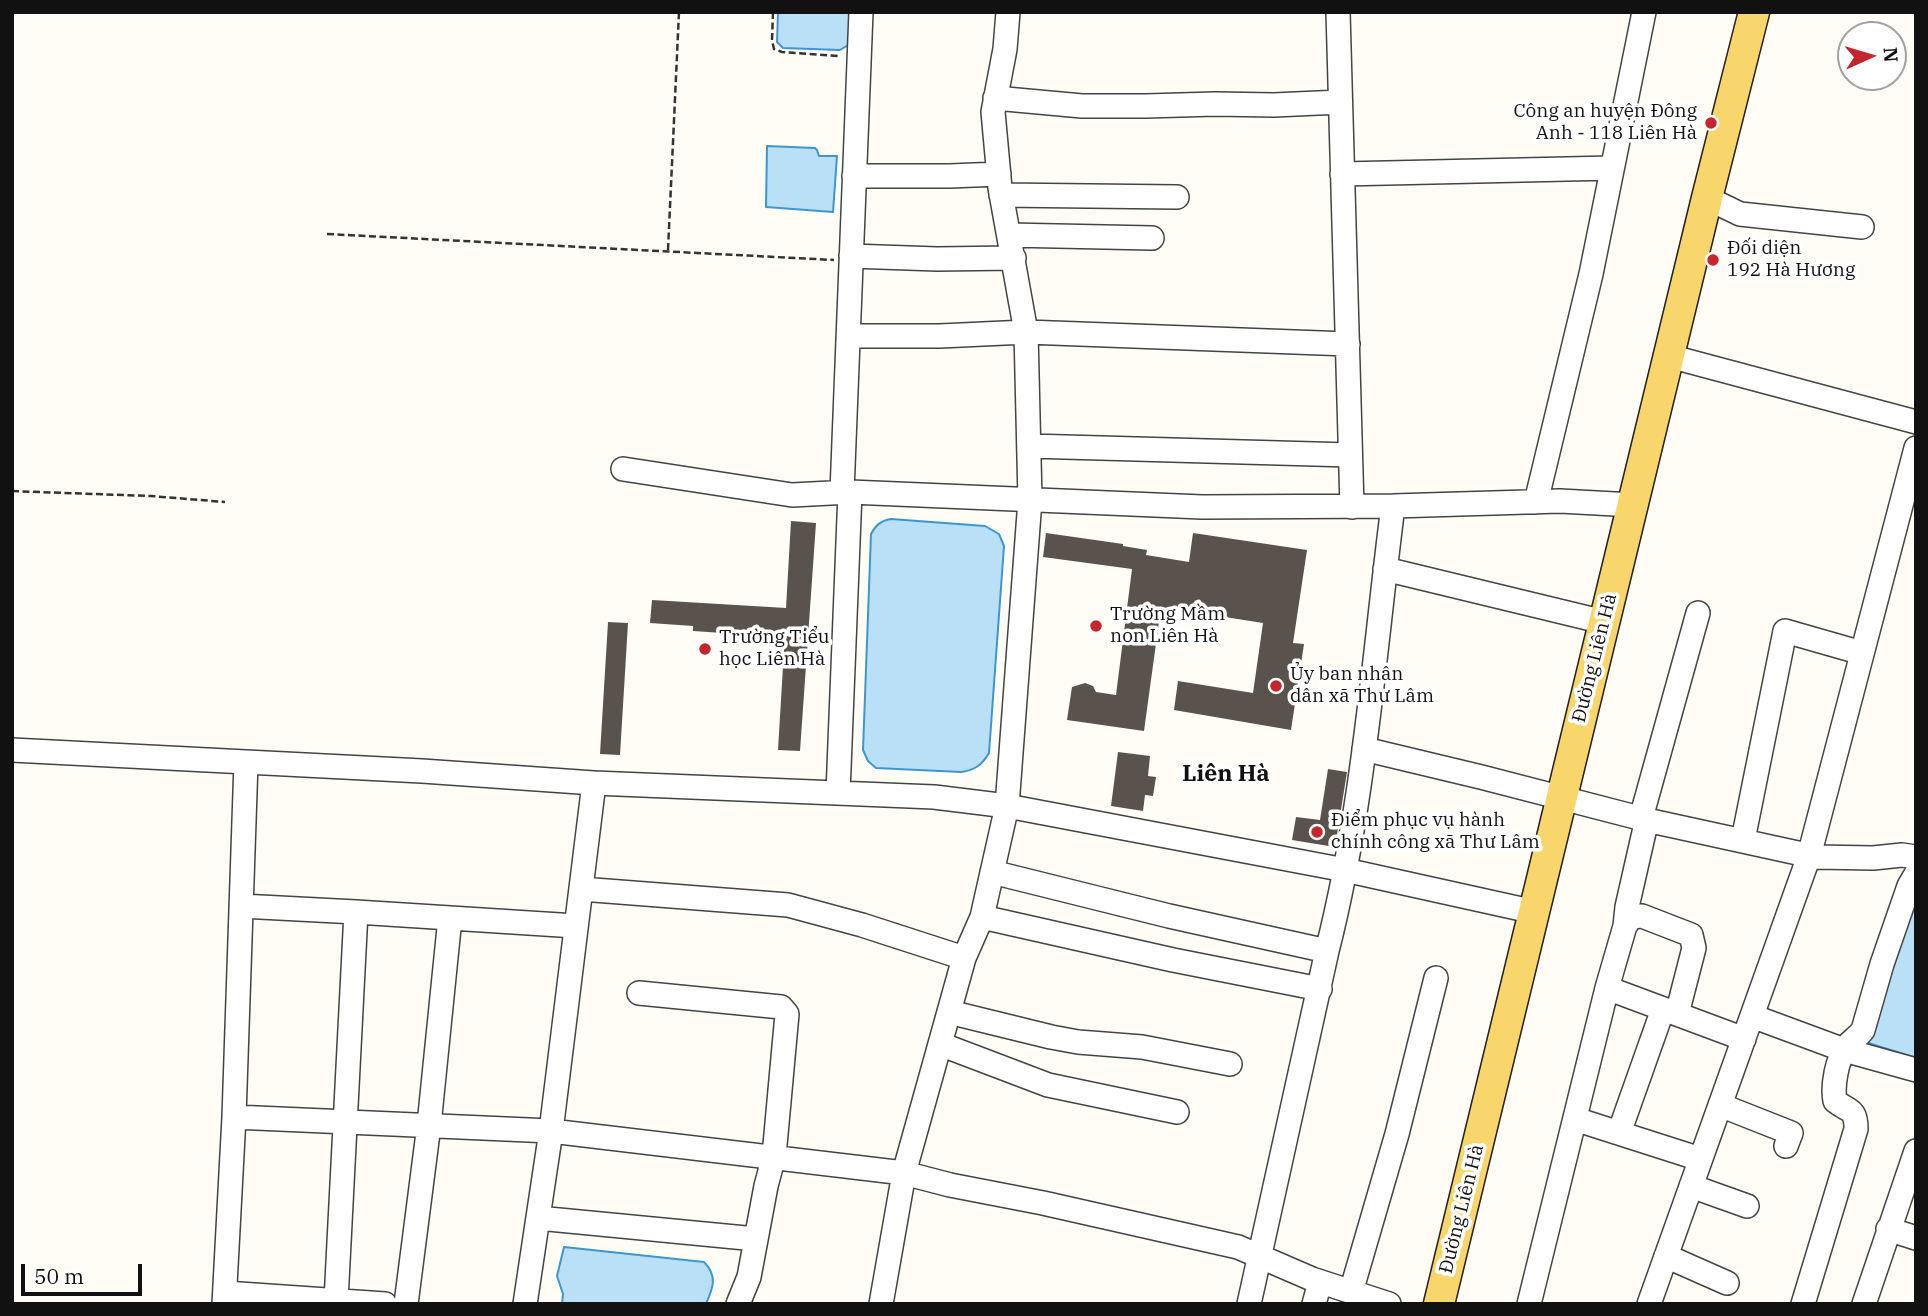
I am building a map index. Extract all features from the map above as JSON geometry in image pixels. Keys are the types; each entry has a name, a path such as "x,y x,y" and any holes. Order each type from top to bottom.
{"main road":[{"name":"Đường Liên Hà","path":"1439,1304 1754,12"}],"street":[{"path":"838,793 851,259 861,12"},
{"path":"881,1304 904,1173 964,958 982,917 1007,806 1030,500 1026,332 1000,185 993,112 1005,49 1008,12"},
{"path":"1338,12 1352,507"},
{"path":"1536,502 1591,274 1644,12"},
{"path":"995,98 1082,106 1340,102"},
{"path":"1342,174 1612,168"},
{"path":"855,176 950,176 1000,185 1177,197"},
{"path":"1707,198 1740,214 1862,227"},
{"path":"1009,235 1152,237"},
{"path":"851,259 1014,258"},
{"path":"849,337 1026,332 1348,344"},
{"path":"1669,356 1916,422"},
{"path":"1029,446 1350,455"},
{"path":"1649,1304 1809,856 1916,448"},
{"path":"622,469 792,495 846,492 1202,507 1352,507 1560,501 1633,505"},
{"path":"1249,1304 1340,901 1364,749 1393,506"},
{"path":"1385,569 1604,622"},
{"path":"1529,1304 1607,988 1625,926 1644,819 1698,612"},
{"path":"1743,840 1785,631 1862,653"},
{"path":"1364,749 1644,819 1809,856 1916,857"},
{"path":"12,750 422,771 594,783 934,797 1007,806 1345,870 1535,912"},
{"path":"246,762 234,1117 224,1299 384,1304"},
{"path":"525,1304 551,1131 594,783"},
{"path":"992,872 1169,916 1327,951"},
{"path":"1803,1304 1856,1129 1856,1117 1835,1101 1833,1090 1844,1050 1863,1030 1882,964 1909,886 1916,874"},
{"path":"581,889 789,905 964,958"},
{"path":"241,906 576,926"},
{"path":"336,1301 356,912"},
{"path":"1619,1133 1693,954 1694,941 1691,935 1642,916 1631,917 1625,926"},
{"path":"982,917 1173,960 1320,989"},
{"path":"406,1304 429,1125 450,918"},
{"path":"1351,1292 1397,1134 1436,978"},
{"path":"1607,988 1744,1039"},
{"path":"639,993 781,1007 785,1010 787,1020 774,1156 749,1278 738,1304"},
{"path":"950,1012 1051,1037 1142,1047 1230,1064"},
{"path":"1752,1016 1844,1050 1916,1070"},
{"path":"940,1044 1048,1086 1177,1112"},
{"path":"1720,1105 1791,1133 1786,1146"},
{"path":"234,1117 551,1131 904,1173 1238,1247 1260,1256 1317,1293 1351,1292 1389,1304"},
{"path":"1575,1119 1700,1159"},
{"path":"1864,1304 1916,1151"},
{"path":"1691,1186 1747,1206"},
{"path":"538,1218 756,1239"},
{"path":"1888,1229 1916,1238"},
{"path":"1665,1256 1727,1283"}],"path":[{"path":"668,252 678,12"},
{"path":"773,12 774,48 782,52 859,57"},
{"path":"327,234 851,259"},
{"path":"12,491 151,496 225,502"}],"water":[{"path":"778,12 852,12 850,44 840,50 783,48 777,42"},
{"path":"767,146 815,148 819,156 837,156 833,212 766,207"},
{"path":"891,519 985,526 999,534 1004,546 989,753 981,764 970,770 961,772 876,768 868,761 863,750 871,534 879,524"},
{"path":"1906,907 1916,910 1916,1058 1865,1042"},
{"path":"564,1247 704,1262 713,1277 711,1293 706,1304 562,1304 563,1294 557,1276"}],"building":[{"path":"791,521 816,523 800,751 778,750 785,633 723,629 723,633 693,631 693,626 650,623 652,600 786,608"},
{"path":"1046,533 1123,544 1147,550 1146,555 1189,562 1193,533 1307,550 1293,643 1304,644 1291,730 1174,710 1178,681 1253,693 1263,623 1161,607 1144,731 1067,720 1072,687 1085,683 1093,686 1096,692 1116,695 1132,569 1043,557"},
{"path":"608,622 628,623 620,755 600,754"},
{"path":"1118,752 1150,756 1148,776 1156,777 1153,796 1145,795 1143,811 1111,806"},
{"path":"1328,769 1347,772 1335,847 1292,840 1296,817 1320,820"}],"place":[{"name":"Công an huyện Đông Anh - 118 Liên Hà","path":"1711,123"},
{"name":"Đối diện 192 Hà Hương","path":"1713,260"},
{"name":"Trường Mầm non Liên Hà","path":"1096,626"},
{"name":"Trường Tiểu học Liên Hà","path":"705,649"},
{"name":"Ủy ban nhân dân xã Thư Lâm","path":"1276,686"},
{"name":"Điểm phục vụ hành chính công xã Thư Lâm","path":"1317,832"}],"district":[{"name":"Liên Hà","path":"1226,774"}]}
